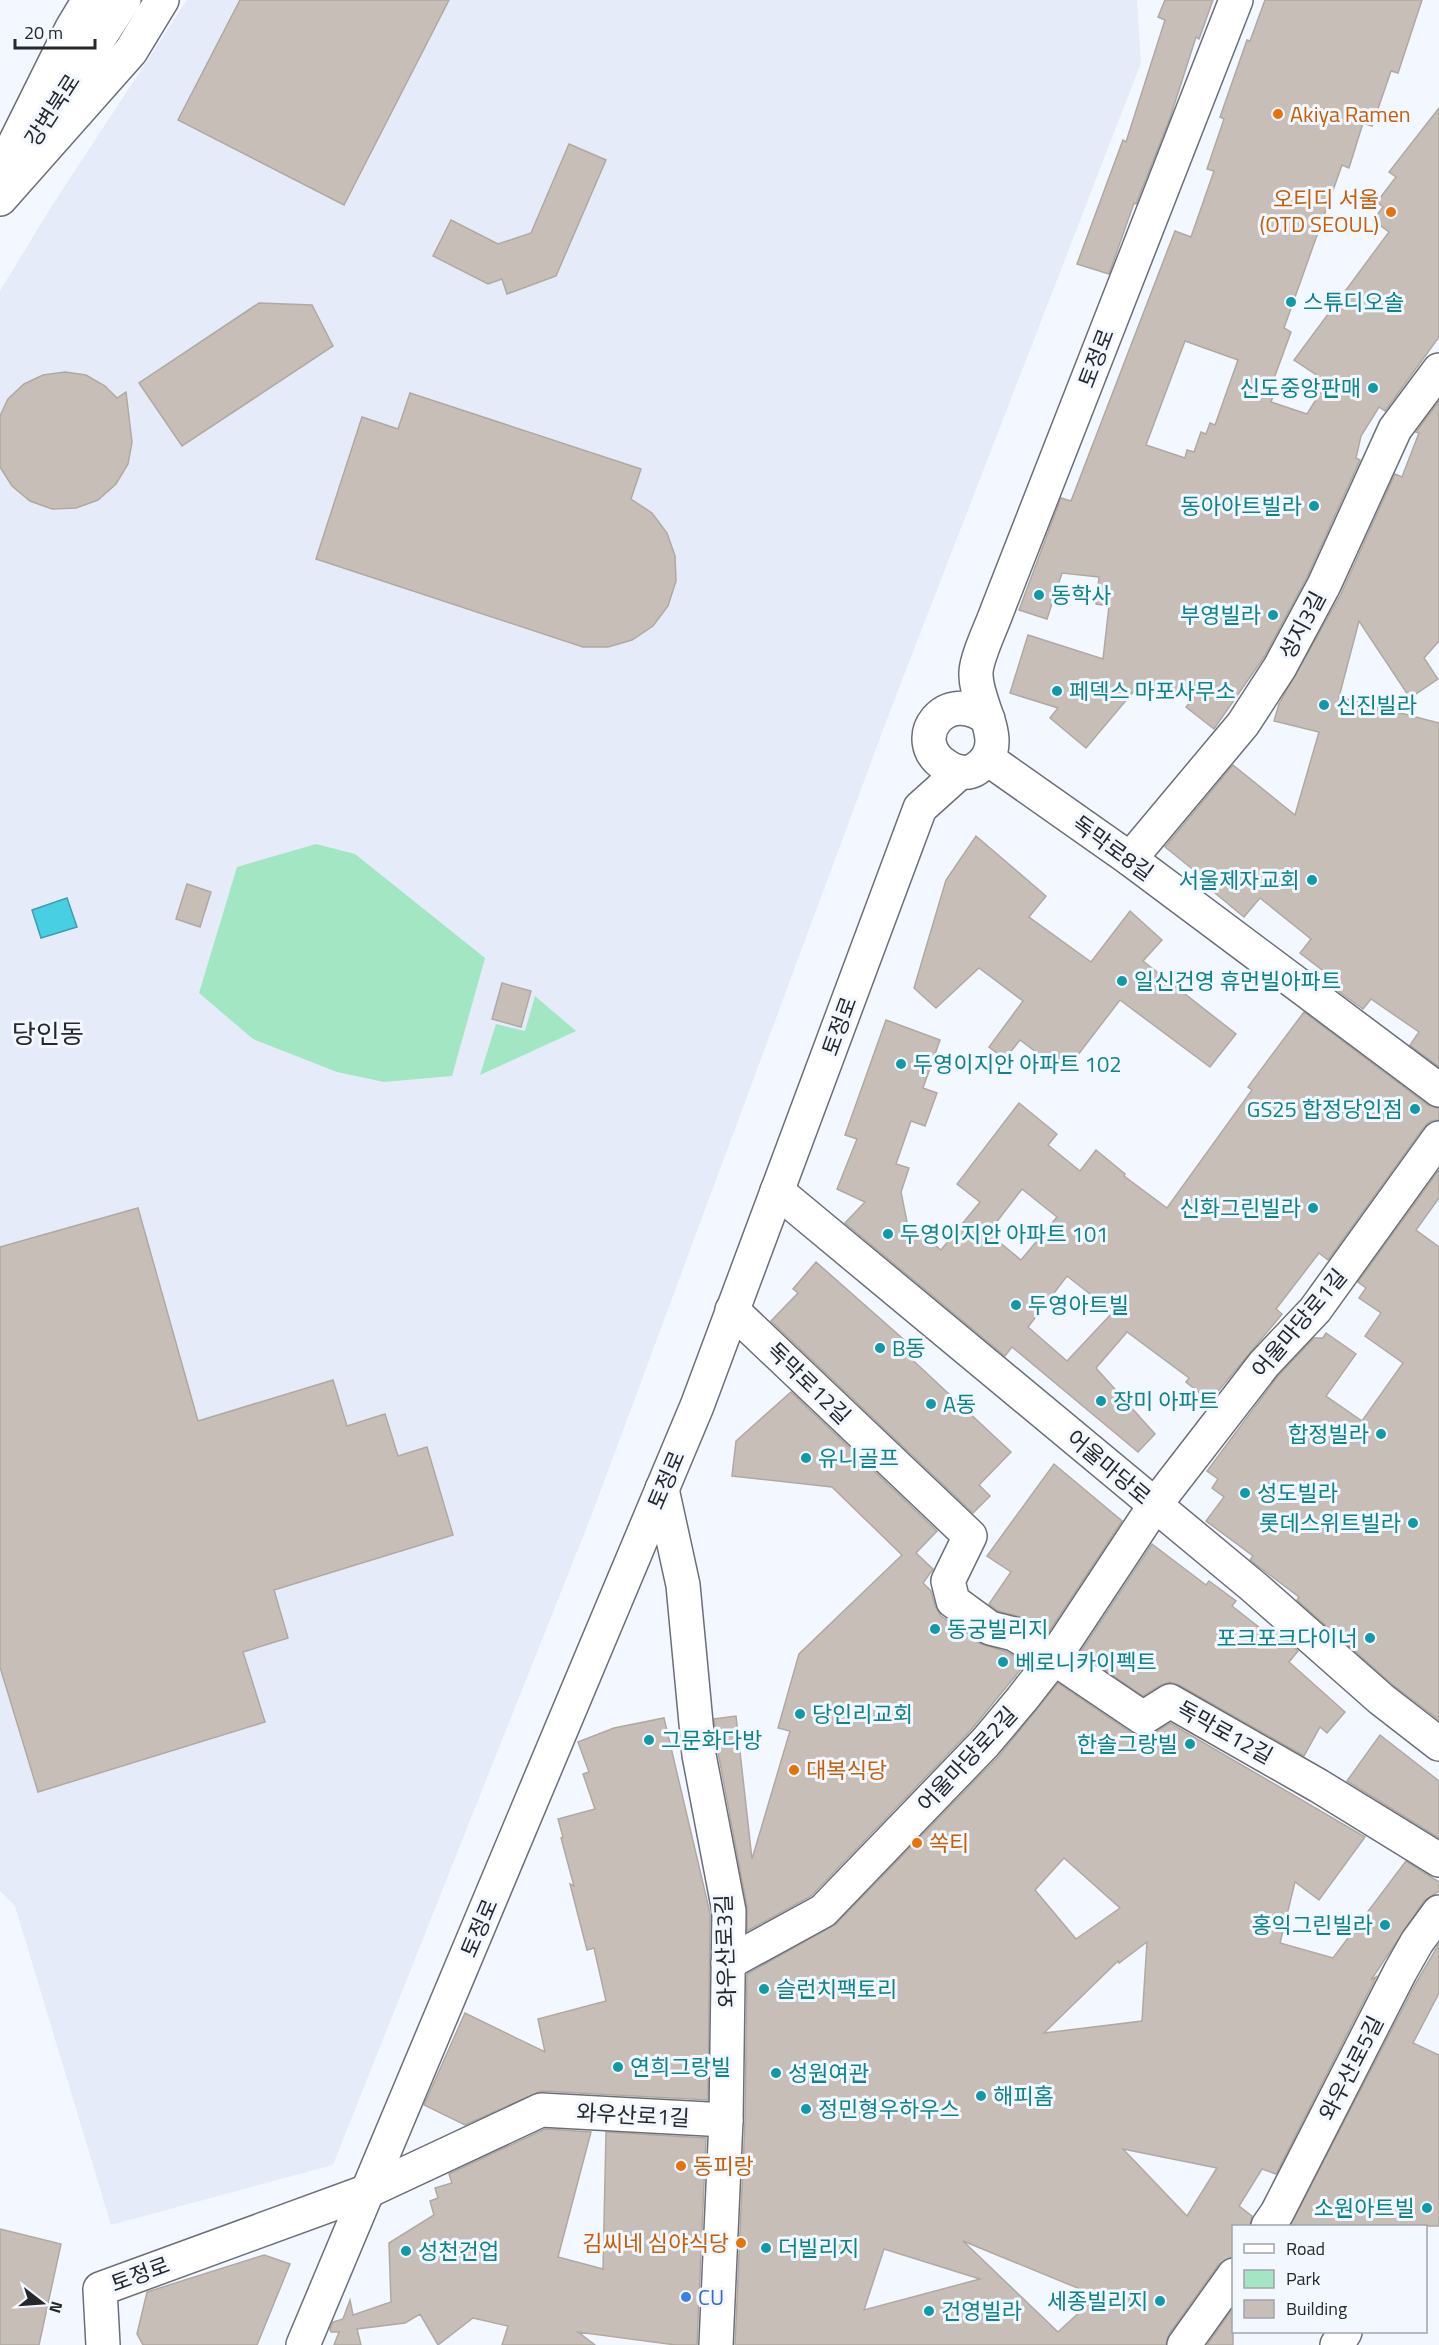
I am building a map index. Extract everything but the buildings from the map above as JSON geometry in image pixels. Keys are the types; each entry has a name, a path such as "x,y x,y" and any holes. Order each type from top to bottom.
{"main road":[{"name":"강변북로","path":"0,173 72,28 89,0"},
{"name":"강변북로","path":"0,190 123,0"},
{"path":"0,199 131,51 162,0"},
{"name":"토정로","path":"949,708 976,672 997,611 1236,0"},
{"name":"성지3길","path":"1130,859 1243,724 1280,667 1324,585 1395,429 1439,370"},
{"path":"930,750 940,762 974,766 993,740 976,672"},
{"path":"921,808 930,750 929,735 934,722 949,708 962,707 977,711 988,720"},
{"name":"토정로","path":"303,2345 662,1489 921,808 974,766"},
{"name":"독막로8길","path":"974,766 1130,859 1439,1090"},
{"name":"어울마당로1길","path":"1155,1505 1264,1364 1315,1310 1439,1138"},
{"name":"어울마당로","path":"777,1191 1155,1505 1381,1699 1439,1744"},
{"name":"독막로12길","path":"732,1310 970,1536 948,1581 953,1600 990,1628 1014,1634 1143,1718 1170,1701 1320,1786 1439,1860"},
{"name":"와우산로3길","path":"662,1489 683,1585 699,1755 729,1911 726,2120 716,2345"},
{"name":"어울마당로2길","path":"728,1963 823,1911 985,1743 1054,1658 1155,1505"},
{"name":"와우산로5길","path":"1269,2225 1277,2213 1400,1972 1417,1942 1439,1912"},
{"name":"토정로","path":"103,2345 100,2289 368,2191 541,2110"},
{"name":"와우산로1길","path":"541,2110 726,2120"},
{"path":"1184,2345 1232,2276"}],"shaded area":[{"path":"187,0 1137,0 1141,63 889,714 592,1514 333,2165 111,2225 15,1906 0,1891 0,291 53,204"}],"green space":[{"path":"316,844 355,854 485,958 452,1076 384,1082 337,1072 253,1039 199,993 237,867"},
{"path":"535,996 576,1031 480,1075 496,1024 525,1031"}],"water":[{"path":"67,898 77,927 41,938 32,910"}],"place":[{"name":"Akiya Ramen","path":"1278,114"},
{"name":"오티디 서울 (OTD SEOUL)","path":"1391,212"},
{"name":"스튜디오솔","path":"1291,302"},
{"name":"신도중앙판매","path":"1373,388"},
{"name":"동아아트빌라","path":"1314,506"},
{"name":"동학사","path":"1039,595"},
{"name":"부영빌라","path":"1273,615"},
{"name":"페덱스 마포사무소","path":"1057,691"},
{"name":"신진빌라","path":"1324,705"},
{"name":"서울제자교회","path":"1312,880"},
{"name":"일신건영 휴먼빌아파트","path":"1122,981"},
{"name":"두영이지안 아파트 102","path":"901,1064"},
{"name":"GS25 합정당인점","path":"1415,1109"},
{"name":"신화그린빌라","path":"1313,1208"},
{"name":"두영이지안 아파트 101","path":"888,1234"},
{"name":"두영아트빌","path":"1016,1305"},
{"name":"B동","path":"880,1348"},
{"name":"장미 아파트","path":"1101,1401"},
{"name":"A동","path":"931,1404"},
{"name":"합정빌라","path":"1381,1434"},
{"name":"유니골프","path":"806,1458"},
{"name":"성도빌라","path":"1245,1493"},
{"name":"롯데스위트빌라","path":"1413,1523"},
{"name":"동궁빌리지","path":"935,1629"},
{"name":"포크포크다이너","path":"1370,1638"},
{"name":"베로니카이펙트","path":"1003,1662"},
{"name":"당인리교회","path":"800,1714"},
{"name":"그문화다방","path":"649,1740"},
{"name":"한솔그랑빌","path":"1190,1744"},
{"name":"대복식당","path":"794,1770"},
{"name":"쏙티","path":"917,1843"},
{"name":"홍익그린빌라","path":"1385,1925"},
{"name":"슬런치팩토리","path":"764,1989"},
{"name":"연희그랑빌","path":"618,2067"},
{"name":"성원여관","path":"776,2073"},
{"name":"해피홈","path":"981,2096"},
{"name":"정민형우하우스","path":"806,2109"},
{"name":"동피랑","path":"681,2166"},
{"name":"소원아트빌","path":"1427,2208"},
{"name":"김씨네 심야식당","path":"741,2243"},
{"name":"더빌리지","path":"766,2248"},
{"name":"성천건업","path":"406,2251"},
{"name":"CU","path":"686,2297"},
{"name":"세종빌리지","path":"1160,2301"},
{"name":"건영빌라","path":"929,2311"}],"district":[{"name":"당인동","path":"48,1033"}]}
